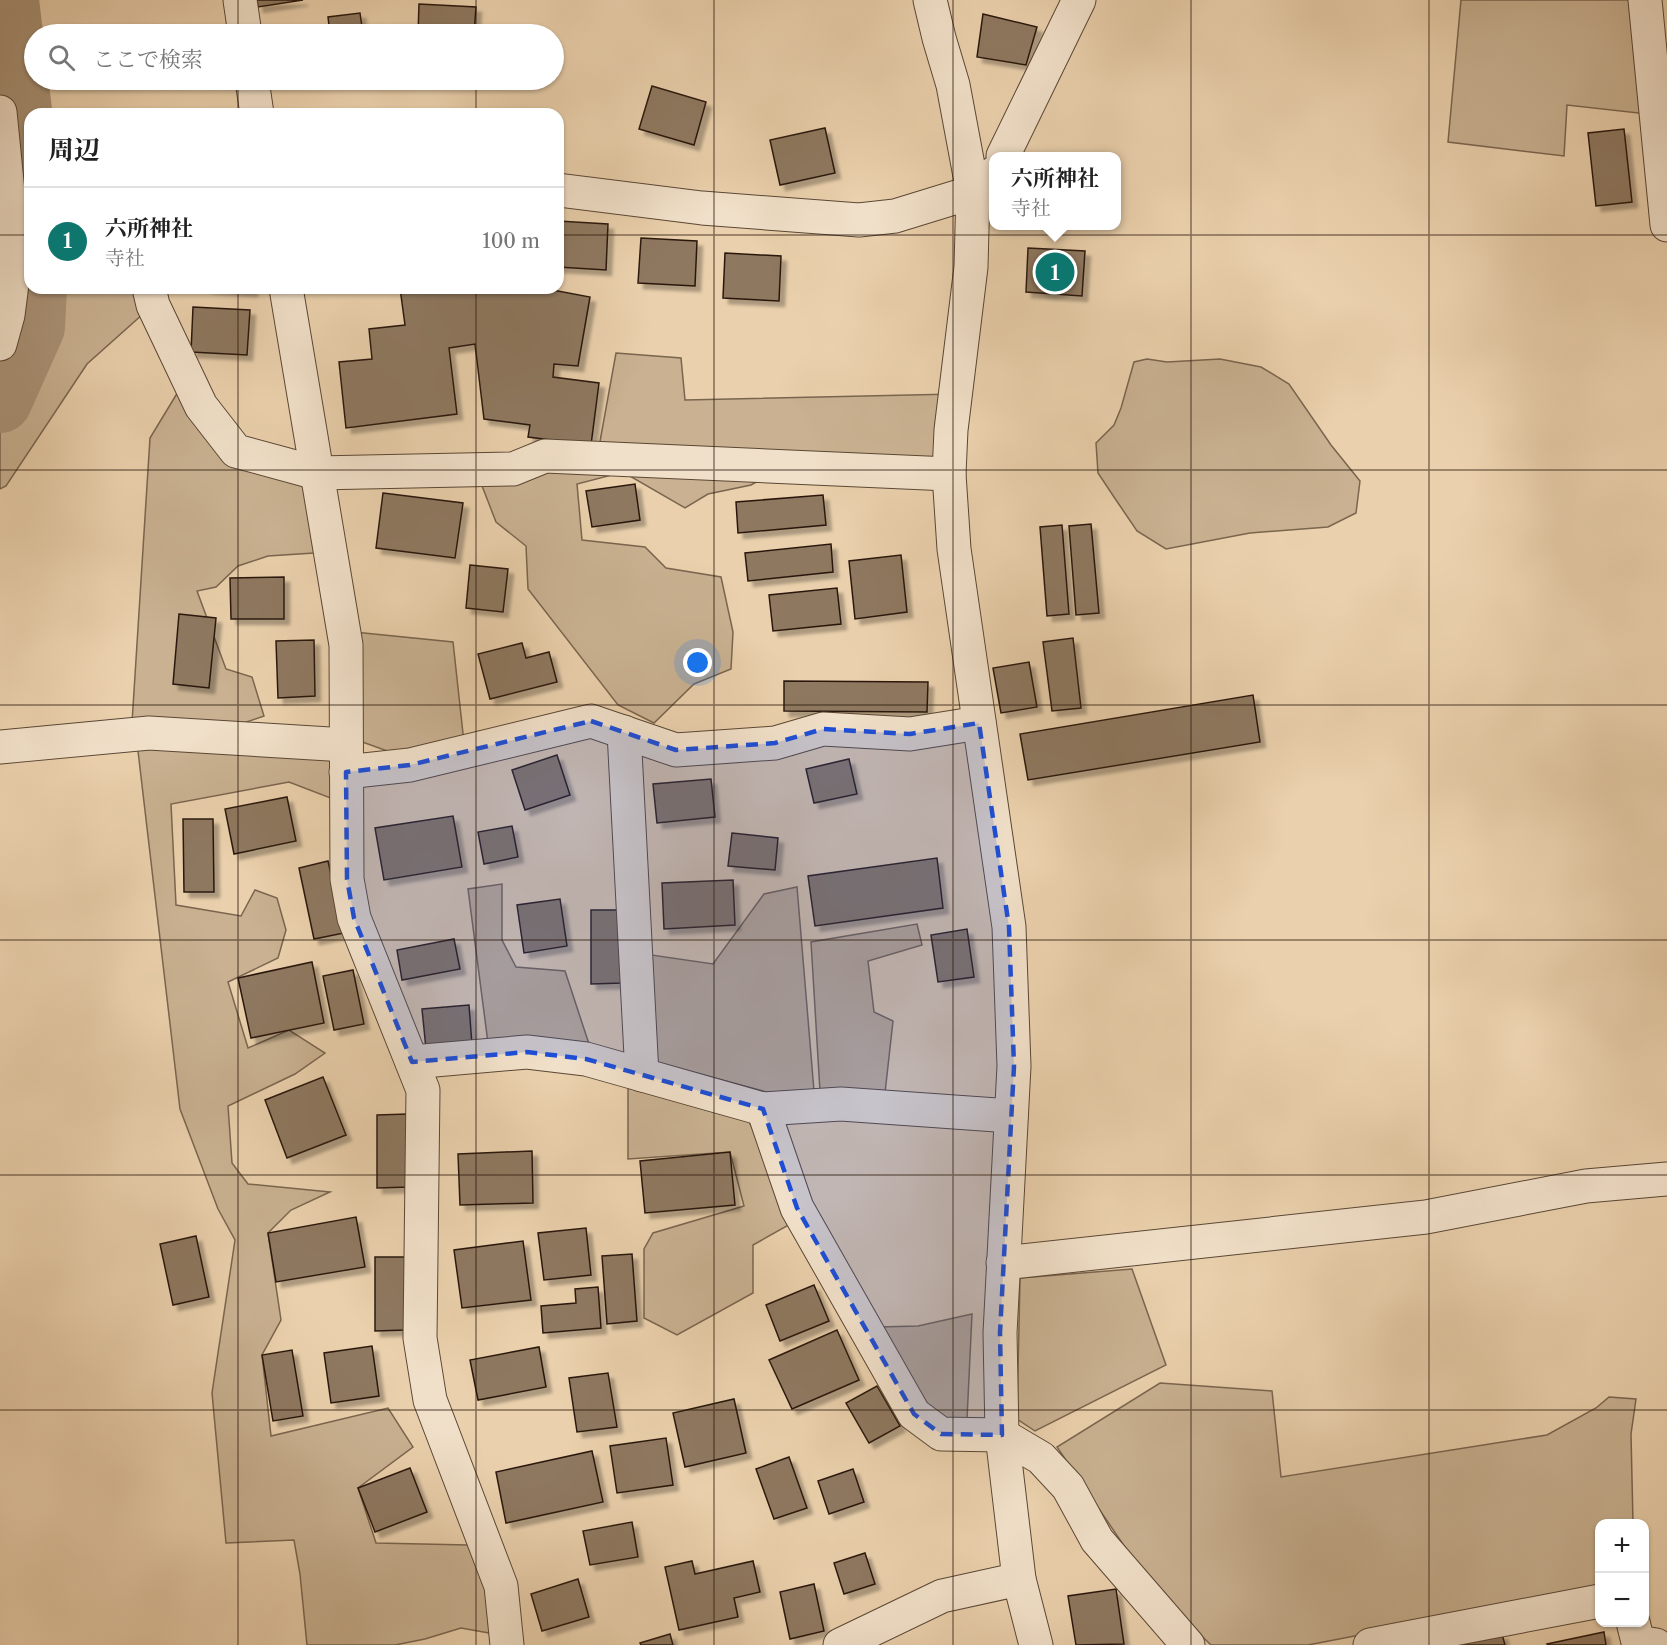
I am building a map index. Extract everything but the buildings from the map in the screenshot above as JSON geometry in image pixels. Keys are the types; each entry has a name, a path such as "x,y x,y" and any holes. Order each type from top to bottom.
{"street":[{"path":"240,0 244,24"},
{"path":"930,0 939,38 983,182 951,430 949,474 954,549 1009,927 1014,1066 1000,1333 1002,1435 1019,1579 1036,1645"},
{"path":"1005,152 1079,0"},
{"path":"1645,0 1667,225"},
{"path":"253,90 256,108"},
{"path":"0,112 23,261 0,344"},
{"path":"564,191 702,208 859,220 895,216 983,182"},
{"path":"150,294 153,305 201,406 236,451 317,473 513,470 545,456 949,474"},
{"path":"287,294 346,645 347,879 354,918 423,1090 420,1338 430,1400 501,1586 507,1645"},
{"path":"0,747 149,733 410,765 591,721 676,750 775,743 823,729 909,734 980,723"},
{"path":"624,732 642,1075"},
{"path":"412,1062 527,1053 586,1059 763,1108 842,1104 1011,1116"},
{"path":"763,1108 798,1208 914,1414 941,1434 1002,1435 1041,1458 1068,1487 1097,1540 1188,1645"},
{"path":"1003,1263 1426,1217 1586,1186 1667,1179"},
{"path":"840,1645 942,1596 1019,1579"},
{"path":"1370,1645 1595,1602"},
{"path":"1635,1627 1638,1642 1656,1645"}],"highlighted area":[{"path":"591,721 676,750 775,743 823,729 910,734 979,723 1009,927 1014,1066 1000,1333 1002,1435 941,1434 914,1414 797,1208 763,1109 586,1059 527,1052 412,1062 354,918 347,879 346,772 410,765"}],"shaded area":[{"path":"1461,0 1637,0 1656,115 1567,105 1564,156 1448,142"},
{"path":"24,272 24,294 150,294 153,305 87,364 6,486 0,489 0,310"},
{"path":"616,353 681,358 685,400 955,394 949,474 771,474 751,485 708,494 685,508 623,472 577,484 582,540 645,547 666,568 721,577 733,632 731,669 694,684 654,723 618,705 528,589 526,546 496,522 479,478 597,458"},
{"path":"1147,359 1167,362 1220,359 1261,367 1289,384 1331,445 1360,481 1356,513 1328,527 1250,533 1166,549 1137,531 1098,473 1096,443 1114,425 1134,362"},
{"path":"187,377 236,451 317,473 314,553 268,556 238,566 216,587 197,591 226,669 252,677 264,716 206,736 132,723 150,438"},
{"path":"354,632 453,642 465,752 390,752 354,739"},
{"path":"136,734 336,744 333,799 289,782 171,804 176,905 241,916 255,890 277,898 286,930 278,958 228,982 248,1048 289,1030 325,1053 295,1074 228,1106 232,1163 248,1184 330,1192 291,1210 268,1233 281,1320 262,1355 271,1436 388,1408 413,1447 358,1488 376,1543 468,1545 506,1636 461,1628 395,1645 307,1645 294,1540 226,1543 212,1393 235,1240 218,1209 180,1109"},
{"path":"502,884 502,940 516,967 565,971 590,1047 488,1043 468,889"},
{"path":"797,887 814,1091 770,1093 648,1060 645,954 713,964 764,894"},
{"path":"917,924 922,945 868,961 874,1012 893,1021 885,1093 820,1091 811,942"},
{"path":"628,1088 749,1122 771,1161 794,1222 753,1245 753,1293 677,1335 644,1318 644,1249 653,1233 744,1206 730,1152 628,1159"},
{"path":"1132,1269 1166,1365 1035,1431 1017,1419 1020,1278"},
{"path":"972,1314 967,1419 941,1424 913,1404 879,1327 918,1326"},
{"path":"1160,1383 1272,1391 1281,1477 1547,1435 1596,1408 1609,1397 1636,1399 1631,1434 1633,1519 1595,1519 1595,1590 1308,1645 1211,1645 1152,1587 1057,1447"}],"waterway":[{"path":"7,0 24,145"},
{"path":"0,401 33,327 35,294"}],"place":[{"name":"六所神社","path":"1055,272"}]}
